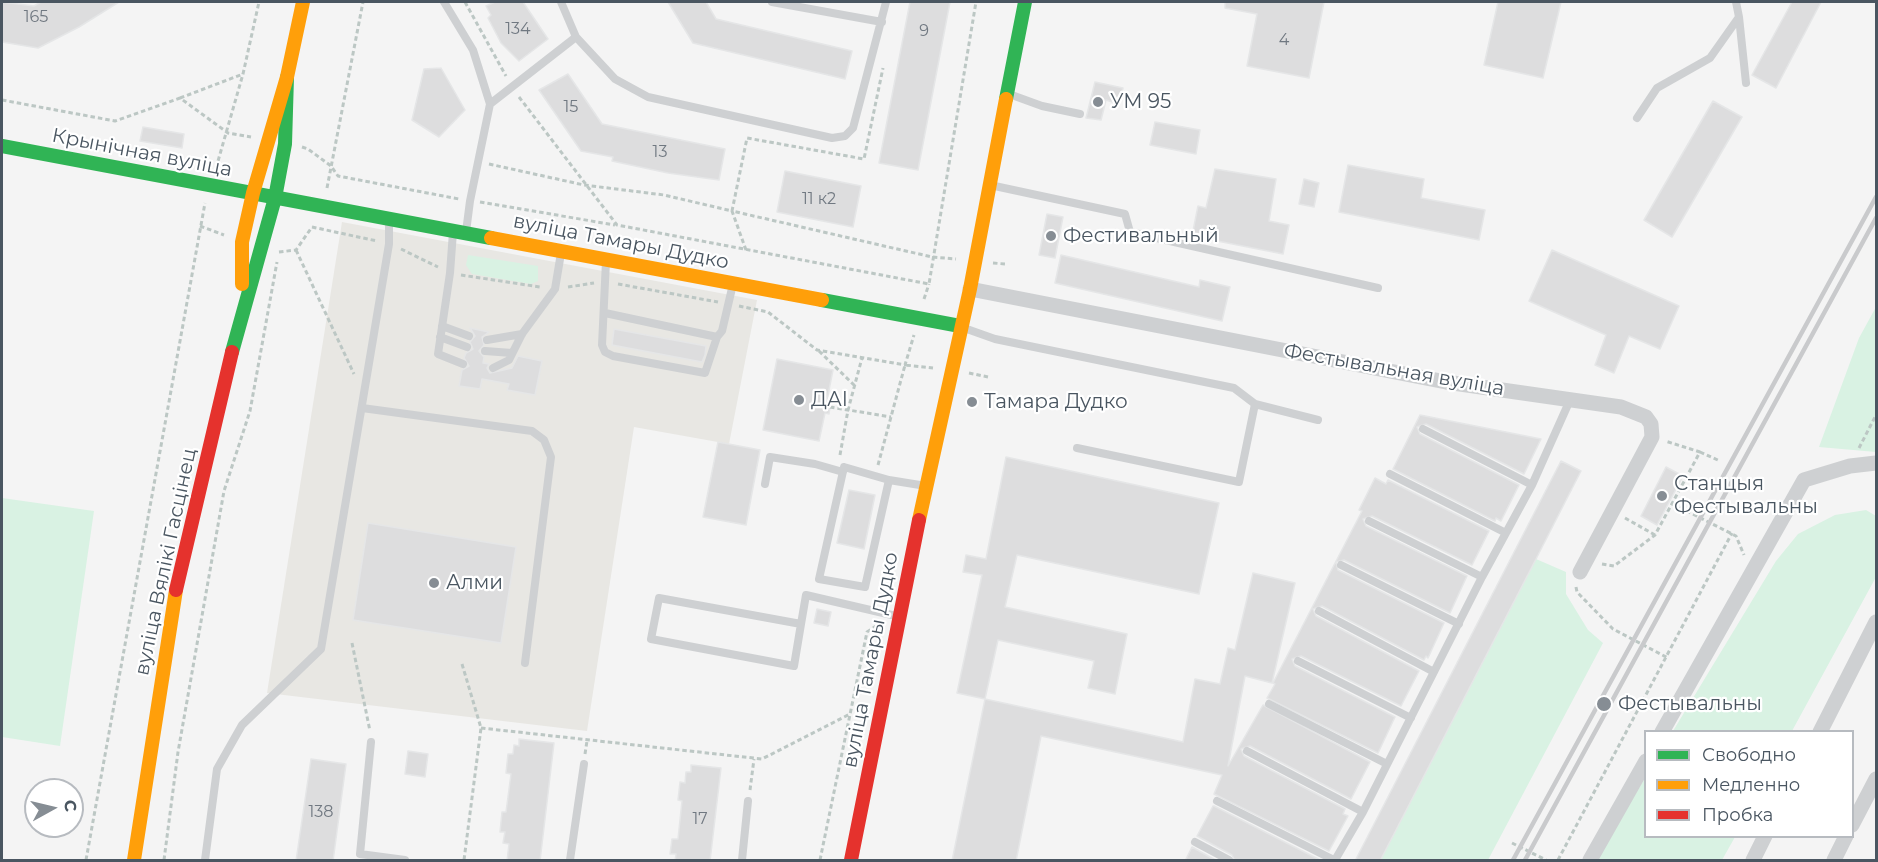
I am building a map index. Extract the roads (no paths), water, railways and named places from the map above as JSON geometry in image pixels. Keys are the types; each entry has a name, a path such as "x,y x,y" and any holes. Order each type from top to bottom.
{"street":[{"name":"вуліца Вялікі Гасцінец","path":"242,309 242,242 253,193 287,77 303,2"},
{"name":"вуліца Тамары Дудко","path":"851,861 898,616 960,326 970,289 1025,2"},
{"name":"вуліца Вялікі Гасцінец","path":"134,861 173,604 242,309 275,198 285,144 287,77"},
{"name":"Крынічная вуліца","path":"2,146 275,198"},
{"name":"вуліца Тамары Дудко","path":"275,198 960,326"},
{"name":"Фестывальная вуліца","path":"970,289 1446,382 1621,407 1646,417 1651,424 1652,437 1583,567"},
{"path":"1663,730 1750,571 1804,480 1850,465 1876,464"},
{"path":"1821,730 1876,622"},
{"path":"1590,861 1644,765"},
{"path":"1854,821 1876,779"},
{"path":"1753,861 1764,838"},
{"path":"1834,861 1846,838"}],"lane":[{"path":"444,2 473,50 490,104 450,273 438,354 463,364"},
{"path":"561,2 576,37 615,79 648,97 832,138 845,136 853,128 886,2"},
{"path":"772,2 882,22"},
{"path":"1736,2 1746,84"},
{"path":"1637,118 1657,88 1710,58 1739,17"},
{"path":"490,104 576,37"},
{"path":"1007,94 1042,106 1080,114"},
{"path":"989,184 1125,214 1130,232 1378,288"},
{"path":"205,861 217,769 242,724 321,649 390,244 390,219"},
{"path":"493,368 509,360 522,334 555,289 562,251"},
{"path":"606,259 603,281 605,313 602,345 606,352 613,356 705,373 717,337 722,331 734,283"},
{"path":"605,313 717,337"},
{"path":"442,326 469,336"},
{"path":"960,326 995,339 1234,388 1255,404 1318,420"},
{"path":"487,340 522,334"},
{"path":"440,337 467,347"},
{"path":"485,351 512,353"},
{"path":"1217,801 1335,861 1363,812 1482,577 1533,485 1570,400"},
{"path":"1077,447 1239,482 1255,404"},
{"path":"362,408 532,431 544,440 551,457 525,663"},
{"path":"1423,429 1533,485"},
{"path":"765,484 770,457 927,486"},
{"path":"843,470 819,579 865,586 889,480"},
{"path":"1390,474 1506,533"},
{"path":"1369,521 1482,577"},
{"path":"1341,565 1459,624"},
{"path":"801,624 659,598 651,639 794,666 806,595 898,616"},
{"path":"1319,611 1434,672"},
{"path":"1298,661 1411,718"},
{"path":"1269,704 1387,764"},
{"path":"371,742 360,854 405,861"},
{"path":"1247,751 1363,812"},
{"path":"570,861 584,764"},
{"path":"742,861 748,801"},
{"path":"1195,842 1229,861"}],"railway":[{"path":"1513,860 1876,197"},
{"path":"1525,860 1876,218"}],"place":[{"name":"УМ 95","path":"1098,102"},
{"name":"Фестивальный","path":"1051,236"},
{"name":"ДАІ","path":"799,400"},
{"name":"Тамара Дудко","path":"972,402"},
{"name":"Станцыя Фестывальны","path":"1662,496"},
{"name":"Алми","path":"434,583"},
{"name":"Фестывальны","path":"1604,704"}]}
